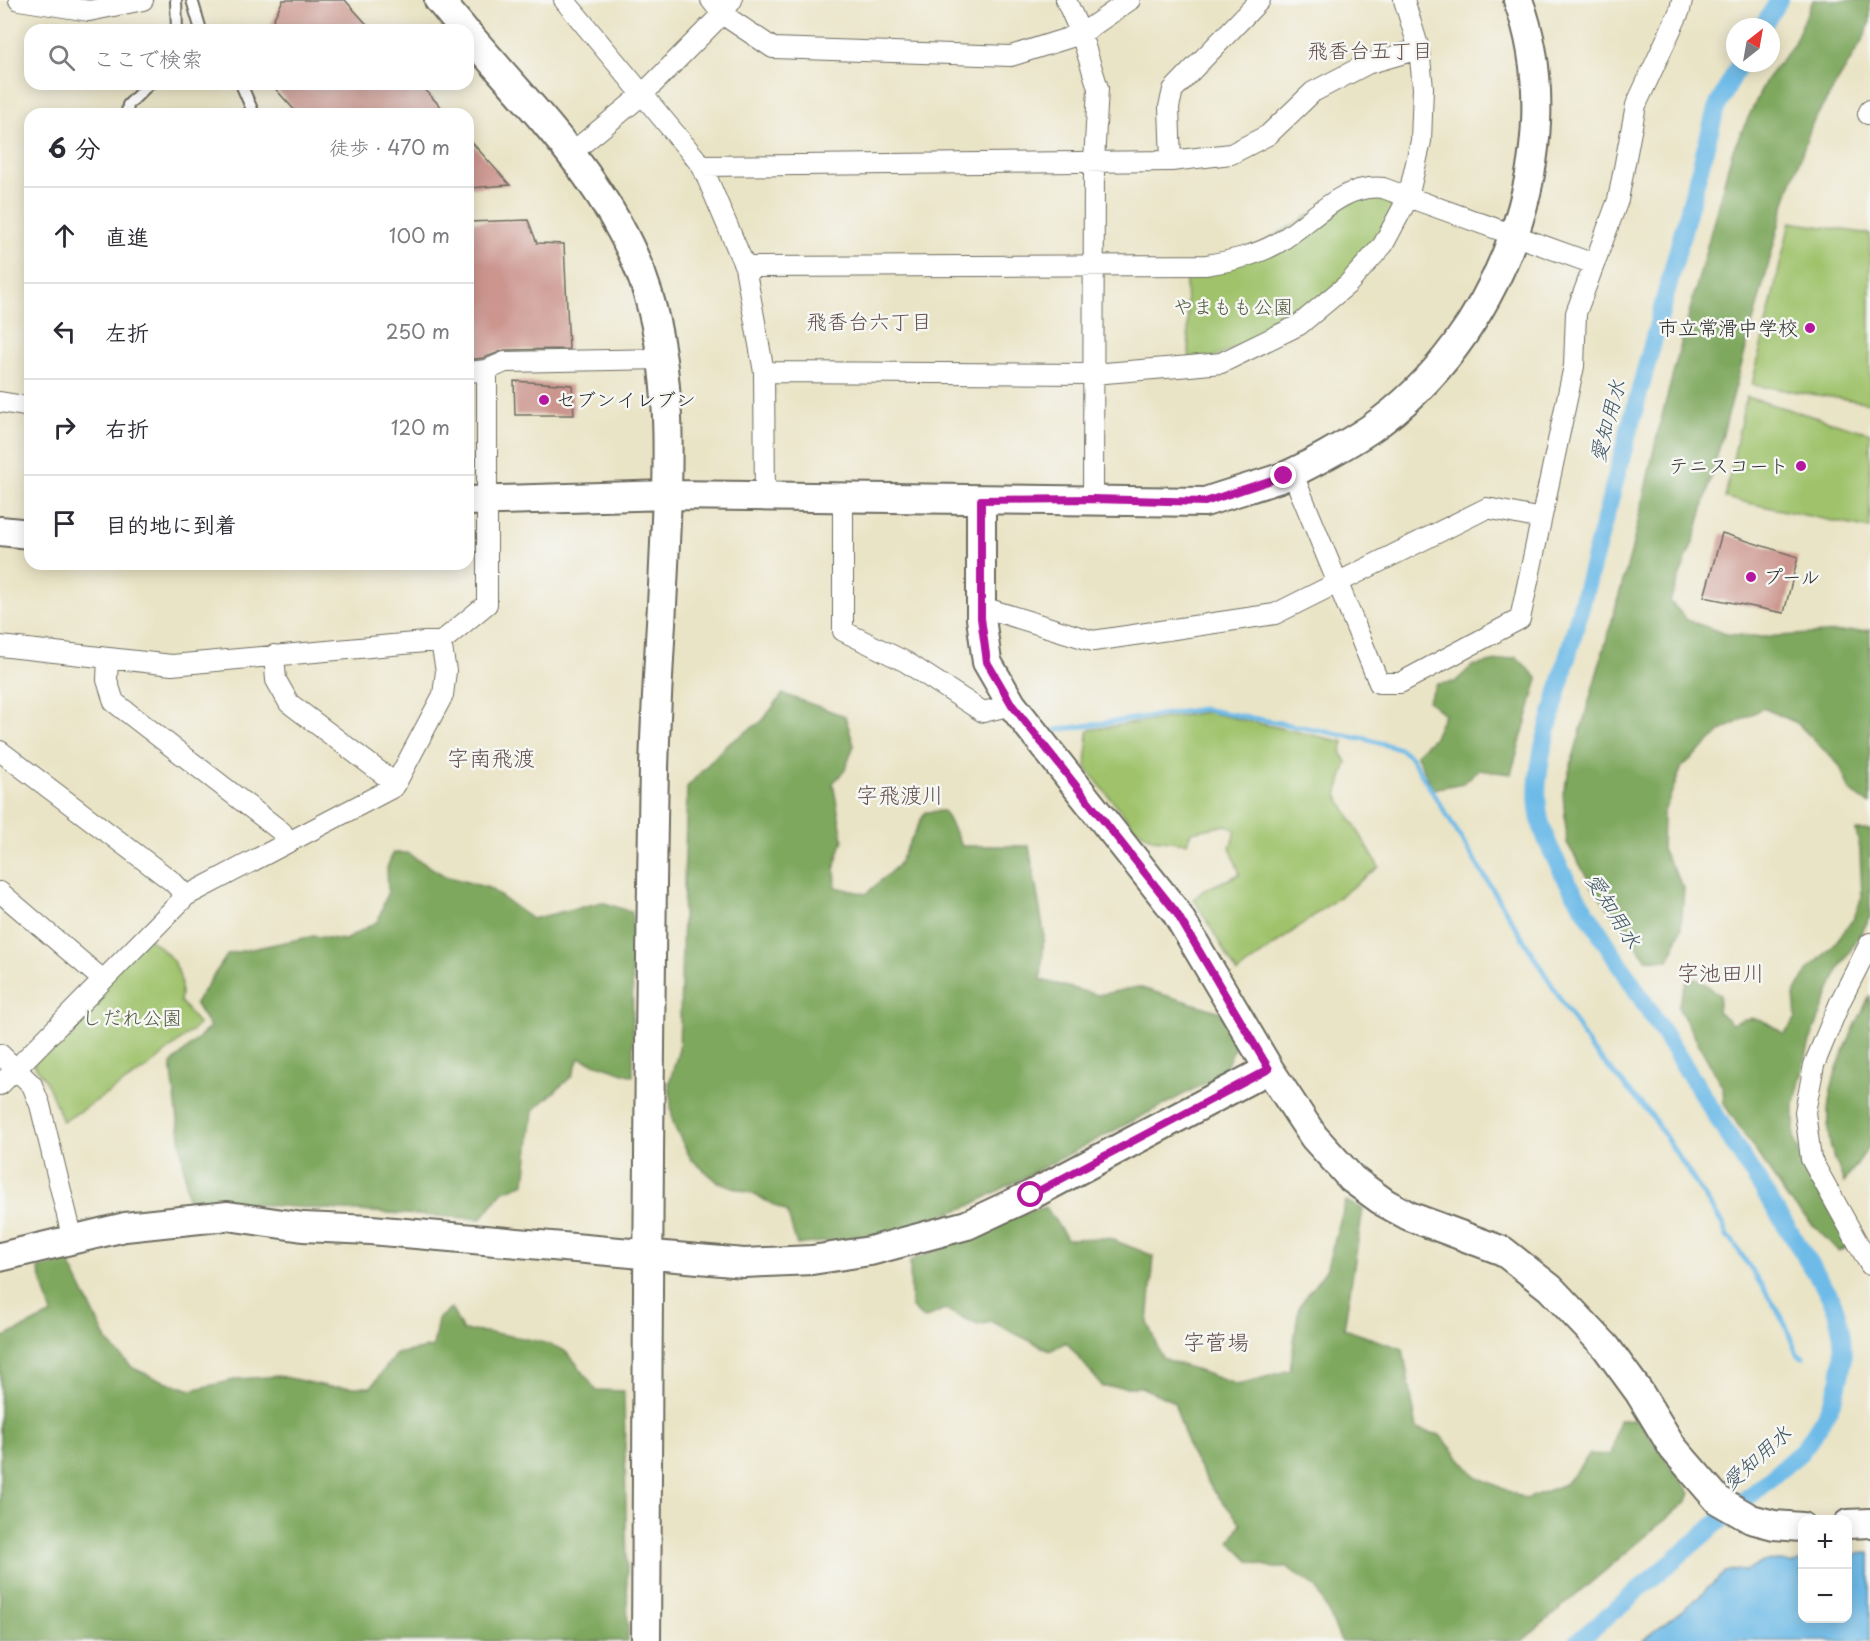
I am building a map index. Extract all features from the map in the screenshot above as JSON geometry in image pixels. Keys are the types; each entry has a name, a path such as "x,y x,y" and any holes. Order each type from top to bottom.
{"street":[{"path":"19,0 89,11 142,0"},
{"path":"439,0 459,24"},
{"path":"564,0 702,166 745,267 764,372 765,497"},
{"path":"1066,0 1081,34 1098,88 1094,162 1093,499"},
{"path":"570,154 642,95 721,5 773,48 1011,56 1081,34 1130,0"},
{"path":"1172,161 1169,107 1173,90 1260,0"},
{"path":"764,372 1093,374 1221,363 1299,325 1348,284 1383,245 1408,198 1421,141 1423,88 1419,49 1404,0"},
{"path":"478,501 668,495 1205,502 1292,472 1370,428 1420,386 1469,326 1515,235 1531,172 1537,115 1529,28 1518,0"},
{"path":"1292,472 1379,683 1400,683 1520,619 1574,366 1576,313 1618,200 1636,105 1680,10 1682,0"},
{"path":"474,41 570,154 608,207 631,250 646,290 663,359 666,383 668,495 654,765 645,1641"},
{"path":"702,166 1172,161 1231,154 1268,135 1313,92 1367,64 1419,49"},
{"path":"745,267 1185,267 1235,260 1275,244 1352,190 1362,188 1383,188 1594,264"},
{"path":"0,646 172,665 441,642 487,604 478,501 478,371 505,362 663,359"},
{"path":"0,402 24,405"},
{"path":"843,498 843,631 906,662 983,711 1012,705"},
{"path":"981,500 980,610 987,662 1012,705 1176,912 1269,1069 1314,1137 1335,1163 1366,1191 1409,1216 1503,1251 1550,1288 1606,1347 1639,1392 1673,1448 1718,1500 1751,1519 1774,1525 1798,1527"},
{"path":"980,610 992,610 1093,640 1275,614 1487,508 1541,519"},
{"path":"0,531 24,533"},
{"path":"0,1085 186,896 396,784 443,695 446,671 441,642"},
{"path":"274,656 276,680 289,703 396,784"},
{"path":"108,658 106,680 114,702 282,832 288,842"},
{"path":"0,751 173,882 186,896"},
{"path":"0,892 104,980"},
{"path":"1870,943 1840,1002 1814,1065 1804,1112 1811,1159 1870,1265"},
{"path":"0,1054 32,1085 40,1105 73,1240"},
{"path":"0,1257 125,1227 228,1216 303,1227 372,1230 744,1263 812,1260 870,1251 967,1225 1031,1195 1269,1069"},
{"path":"1852,1524 1870,1523"}],"lane":[{"path":"176,0 177,24"},
{"path":"192,0 199,24"},
{"path":"128,108 143,90"},
{"path":"244,90 252,108"},
{"path":"245,90 257,108"}],"green space":[{"path":"1813,0 1870,0 1870,21 1864,38 1812,124 1786,199 1696,534 1670,601 1687,620 1726,634 1764,637 1870,630 1870,805 1850,791 1840,766 1797,723 1763,708 1723,730 1682,767 1663,814 1662,850 1684,888 1681,928 1669,960 1646,959 1593,887 1567,843 1563,793 1631,553 1659,427 1732,152 1766,80 1772,72 1780,72 1780,62 1793,45"},
{"name":"やまもも公園","path":"1341,196 1408,198 1383,245 1299,325 1190,366 1185,267 1235,260"},
{"path":"1790,222 1870,234 1870,403 1752,385"},
{"name":"テニスコート","path":"1746,397 1870,433 1870,529 1725,498"},
{"path":"1517,657 1538,679 1511,774 1479,770 1463,783 1433,789 1416,754 1434,737 1444,714 1428,701 1437,684 1455,682 1472,666"},
{"path":"783,694 845,716 854,745 845,770 833,783 843,839 835,865 836,887 866,894 898,865 925,812 944,811 962,846 1029,846 1044,933 1041,980 1098,995 1138,987 1221,1012 1239,1037 1223,1074 969,1206 890,1234 797,1245 787,1212 753,1194 718,1182 691,1159 673,1124 669,1084 679,1049 687,787 725,746 762,721"},
{"path":"1207,712 1344,742 1341,752 1347,762 1337,795 1379,867 1237,973 1194,899 1204,890 1240,874 1230,847 1236,831 1227,825 1191,832 1187,843 1152,839 1133,826 1086,768 1088,730"},
{"path":"1856,830 1870,830 1870,918 1838,970 1810,1041 1794,1105 1794,1139 1806,1172 1847,1235 1847,1248 1838,1251 1788,1199 1724,1104 1723,1088 1678,1007 1686,982 1697,978 1720,995 1718,1011 1732,1024 1753,1018 1771,1025 1784,1034 1796,1018 1794,995 1808,970 1832,947 1854,918 1862,897 1860,850"},
{"path":"393,853 407,853 445,876 489,888 532,919 602,902 632,912 633,1076 579,1058 572,1076 533,1111 525,1183 502,1192 481,1219 188,1200 171,1064 210,1027 195,1003 228,954 314,936 345,940 378,921 388,891 387,868"},
{"name":"しだれ公園","path":"145,935 174,963 181,980 180,1001 199,1025 146,1069 63,1122 46,1081 26,1054"},
{"path":"1870,995 1870,1145 1844,1183 1830,1144 1829,1105 1838,1067"},
{"path":"1346,1201 1363,1209 1344,1329 1403,1349 1417,1429 1440,1435 1475,1476 1526,1499 1565,1484 1590,1454 1611,1455 1619,1420 1638,1420 1690,1493 1687,1501 1522,1641 1341,1641 1317,1588 1288,1568 1274,1568 1249,1561 1230,1542 1241,1523 1212,1489 1190,1452 1174,1402 1141,1387 1103,1387 1066,1342 1050,1351 992,1322 978,1325 944,1309 924,1319 911,1307 910,1261 1017,1215 1046,1207 1067,1239 1108,1238 1154,1256 1148,1323 1162,1358 1238,1385 1290,1370 1299,1306 1326,1270"},
{"path":"68,1261 109,1344 133,1368 191,1390 239,1379 280,1376 330,1387 371,1387 396,1354 433,1347 438,1319 451,1308 463,1331 514,1336 554,1346 571,1357 596,1390 624,1391 628,1641 0,1641 0,1339 52,1314 38,1268"}],"water":[{"path":"1870,1553 1870,1641 1642,1641 1694,1601 1725,1572 1738,1569 1745,1572 1763,1562 1798,1562 1798,1623 1852,1623 1852,1554"}],"building":[{"path":"283,0 345,0 367,24 271,24"},
{"path":"276,90 425,90 442,108 293,108"},
{"path":"474,145 510,185 474,188"},
{"path":"528,220 537,243 564,244 569,349 505,350 474,359 474,222"},
{"name":"セブンイレブン","path":"514,381 572,385 574,415 515,415"},
{"name":"プール","path":"1722,533 1798,557 1784,613 1704,597"}],"waterway":[{"name":"愛知用水","path":"1768,18 1779,0"},
{"name":"愛知用水","path":"1578,1641 1800,1453 1831,1404 1838,1387 1843,1351 1841,1331 1829,1295 1570,886 1544,835 1538,805 1537,788 1543,747 1716,109 1735,72"},
{"path":"1056,730 1203,709 1366,739 1400,749 1411,757 1590,1047 1652,1116 1723,1225 1727,1237 1732,1240 1782,1317 1797,1354 1803,1357"}],"place":[{"name":"市立常滑中学校","path":"1810,328"},
{"name":"セブンイレブン","path":"544,400"},
{"name":"テニスコート","path":"1801,466"},
{"name":"プール","path":"1751,577"}],"district":[{"name":"飛香台五丁目","path":"1370,51"},
{"name":"飛香台六丁目","path":"869,322"},
{"name":"字南飛渡","path":"491,758"},
{"name":"字飛渡川","path":"900,795"},
{"name":"字池田川","path":"1721,973"},
{"name":"字菅場","path":"1216,1342"}],"route":[{"path":"1031,1195 1269,1069 1225,991 1176,912 1012,705 987,662 981,618 981,500 1093,499 1205,502 1284,476"}]}
